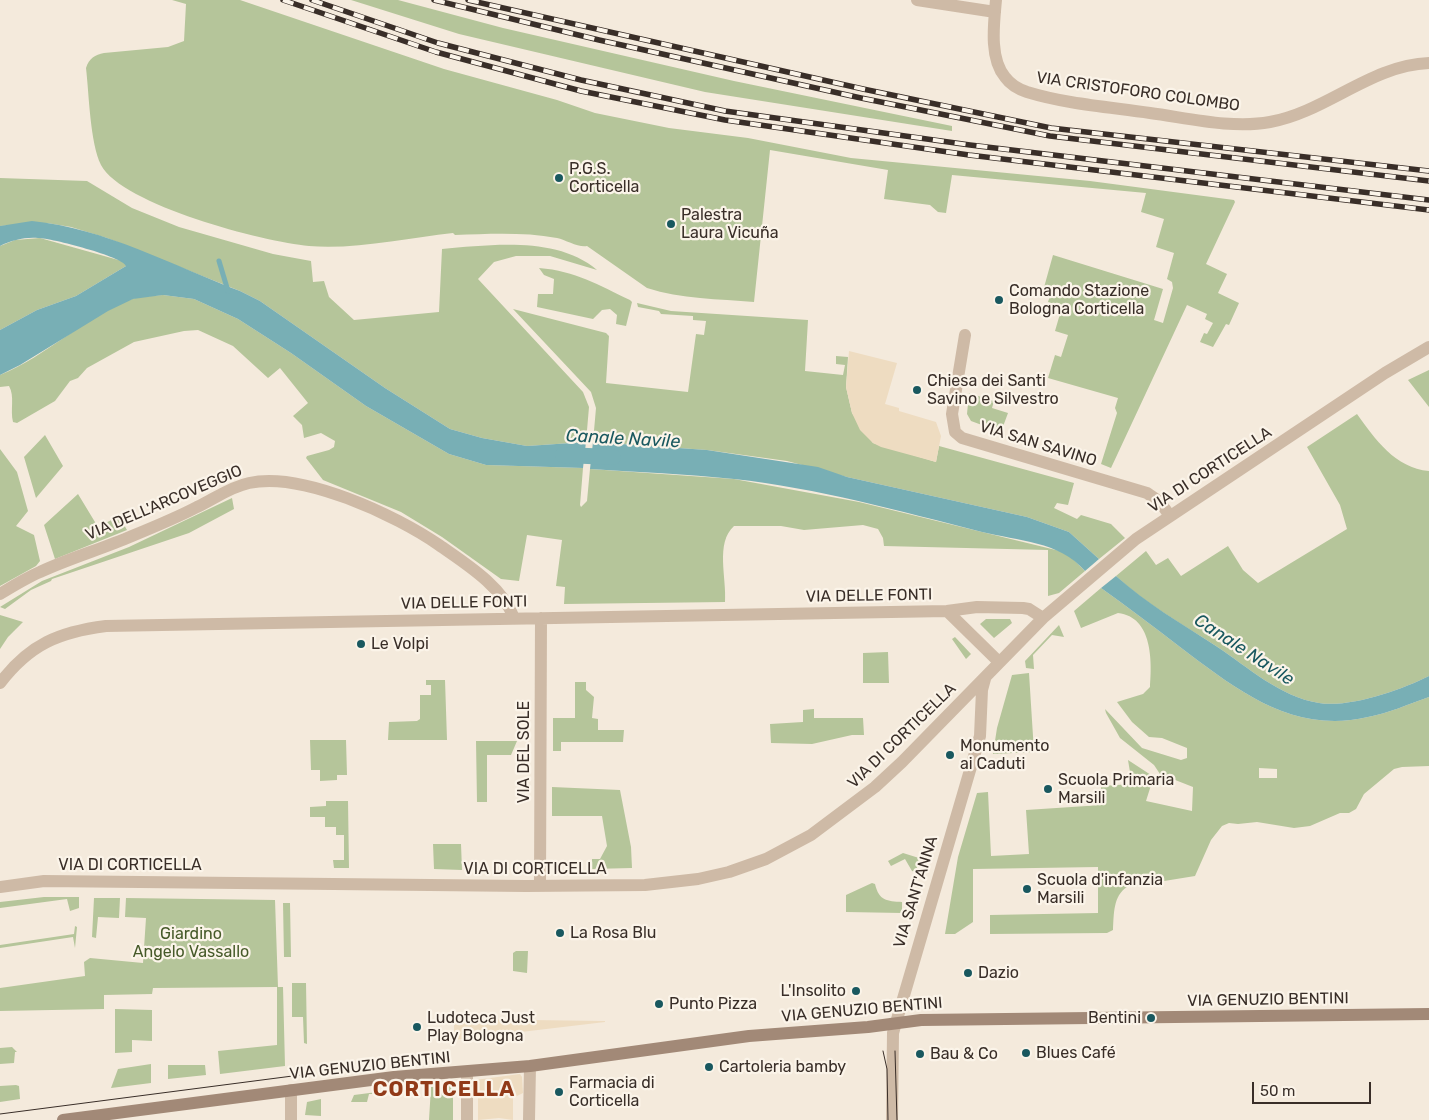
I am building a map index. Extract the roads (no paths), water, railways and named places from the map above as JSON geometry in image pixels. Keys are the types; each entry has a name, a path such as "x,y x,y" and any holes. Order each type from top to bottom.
{"street":[{"path":"917,0 996,6"},
{"name":"VIA CRISTOFORO COLOMBO","path":"996,6 994,53 1004,77 1014,86 1054,98 1205,120 1251,124 1271,122 1293,116 1391,70 1429,63"},
{"name":"VIA SAN SAVINO","path":"966,335 952,414 955,432 962,438 1147,494 1160,502 1170,516"},
{"name":"VIA DI CORTICELLA","path":"0,887 24,883 78,881 540,886 684,882 724,874 766,859 812,835 856,803 902,762 1043,618 1136,539 1385,373 1429,347"},
{"name":"VIA DELL'ARCOVEGGIO","path":"0,594 40,572 114,544 190,511 240,485 255,481 278,481 300,485 348,499 412,528 453,555 497,590 509,605 514,618"},
{"name":"VIA DELLE FONTI","path":"0,683 32,650 55,637 106,626 947,611 977,607 1023,608 1029,609 1043,618"},
{"name":"VIA DELLE FONTI","path":"947,611 999,662"},
{"name":"VIA DEL SOLE","path":"540,886 541,618"},
{"name":"VIA SANT'ANNA","path":"892,1120 891,1047 896,1023 980,736 982,690 986,676"},
{"name":"VIA GENUZIO BENTINI","path":"63,1120 394,1077 530,1066 749,1036 921,1020 1429,1014"},
{"path":"530,1066 530,1120"},
{"path":"467,1072 467,1120"},
{"path":"291,1090 291,1120"}],"water":[{"path":"32,221 86,231 138,249 240,291 260,301 385,388 450,429 482,438 527,446 586,442 583,468 486,465 449,454 366,406 291,353 238,319 194,299 163,295 133,299 108,311 20,365 0,375 0,330 37,310 76,296 126,266 122,262 101,253 45,239 23,239 0,246 0,226"},
{"path":"593,442 707,450 818,467 847,477 1027,517 1069,532 1099,559 1085,571 1075,561 1063,554 1037,544 796,488 716,477 590,469"},
{"path":"1116,576 1164,613 1265,680 1291,695 1319,703 1345,703 1375,697 1429,676 1429,697 1391,711 1340,721 1314,720 1290,714 1266,704 1222,678 1101,588"}],"waterway":[{"path":"219,261 228,291"},
{"name":"Canale Navile","path":"563,455 613,457"}],"tram line":[{"path":"883,1051 887,1069 888,1120"},
{"path":"895,1051 897,1120"},
{"path":"0,1114 308,1074"}],"railway":[{"path":"283,0 436,52 581,91 725,120 969,155 1429,210"},
{"path":"312,0 438,43 581,80 725,111 970,145 1429,200"},
{"path":"434,0 599,40 861,98 1050,136 1429,181"},
{"path":"468,0 863,89 1051,128 1429,171"}],"place":[{"name":"P.G.S. Corticella","path":"559,178"},
{"name":"Palestra Laura Vicuña","path":"671,224"},
{"name":"Comando Stazione Bologna Corticella","path":"999,300"},
{"name":"Chiesa dei Santi Savino e Silvestro","path":"917,390"},
{"name":"Le Volpi","path":"361,644"},
{"name":"Monumento ai Caduti","path":"950,755"},
{"name":"Scuola Primaria Marsili","path":"1048,789"},
{"name":"Scuola d'infanzia Marsili","path":"1027,889"},
{"name":"La Rosa Blu","path":"560,933"},
{"name":"Dazio","path":"968,973"},
{"name":"L'Insolito","path":"856,991"},
{"name":"Punto Pizza","path":"659,1004"},
{"name":"Bentini","path":"1151,1018"},
{"name":"Ludoteca Just Play Bologna","path":"417,1027"},
{"name":"Blues Café","path":"1026,1053"},
{"name":"Bau & Co","path":"920,1054"},
{"name":"Cartoleria bamby","path":"709,1067"},
{"name":"Farmacia di Corticella","path":"559,1092"}],"district":[{"name":"CORTICELLA","path":"444,1090"}],"park label":[{"name":"Giardino Angelo Vassallo","path":"191,943"}]}
